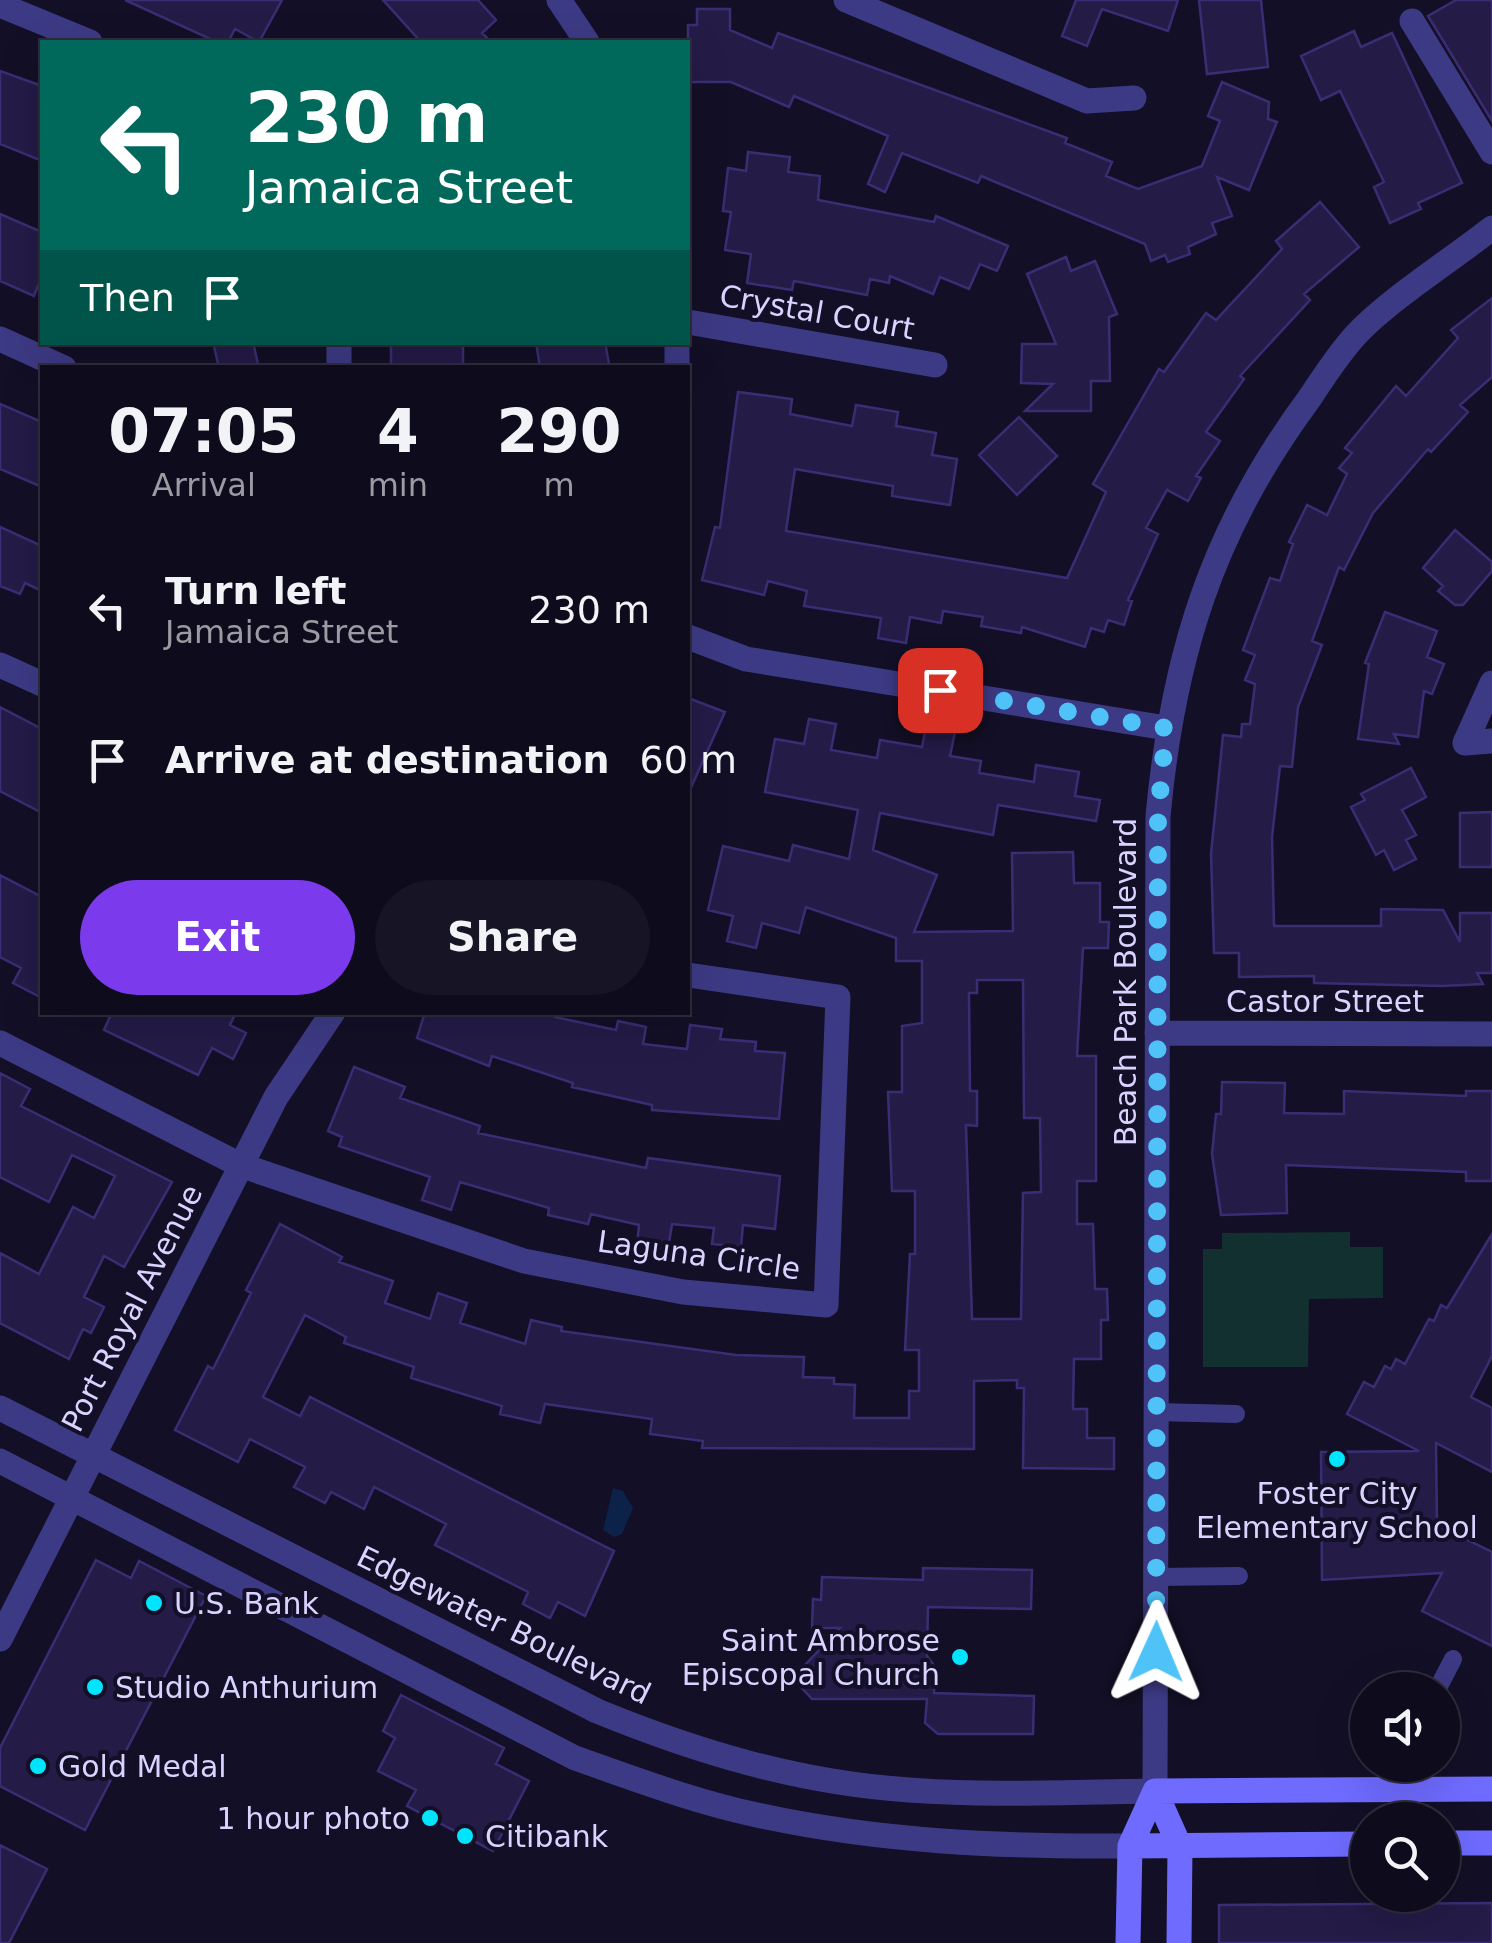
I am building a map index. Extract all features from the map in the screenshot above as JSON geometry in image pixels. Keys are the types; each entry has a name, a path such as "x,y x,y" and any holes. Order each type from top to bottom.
{"main road":[{"name":"Edgewater Boulevard","path":"1154,1792 1492,1788"},
{"name":"Beach Park Boulevard","path":"1128,1943 1130,1846 1154,1792"},
{"name":"Beach Park Boulevard","path":"1154,1792 1180,1846 1179,1943"},
{"path":"1460,1843 1492,1842"},
{"path":"1130,1846 1350,1844"}],"street":[{"path":"559,0 586,40"},
{"path":"846,0 1087,101 1134,98"},
{"path":"0,5 85,40"},
{"path":"1412,22 1492,152"},
{"name":"Beach Park Boulevard","path":"1154,1792 1158,1577 1158,816 1166,728 1182,652 1209,571 1272,448 1355,335 1492,228"},
{"name":"Crystal Court","path":"690,322 935,365"},
{"path":"0,339 57,365"},
{"path":"690,638 746,659 1166,728"},
{"path":"0,665 40,683"},
{"path":"1492,683 1466,742 1492,741"},
{"name":"Laguna Circle","path":"240,1166 524,1262 684,1292 826,1305 838,997 690,975"},
{"name":"Port Royal Avenue","path":"0,1639 276,1097 332,1015"},
{"name":"Castor Street","path":"1157,1033 1492,1034"},
{"path":"0,1044 240,1166"},
{"name":"Edgewater Boulevard","path":"0,1408 597,1711 674,1742 768,1770 906,1790 1154,1792"},
{"path":"0,1461 575,1758 661,1788 757,1816 916,1841 1130,1846"}],"lane":[{"path":"1156,1412 1236,1414"},
{"path":"1158,1577 1239,1576"},
{"path":"1446,1672 1453,1659"},
{"path":"1383,1792 1389,1782"}],"green space":[{"path":"1350,1232 1350,1247 1383,1247 1383,1298 1309,1299 1308,1367 1203,1367 1203,1249 1222,1249 1222,1233"}],"water":[{"path":"613,1488 623,1491 633,1508 622,1534 614,1537 603,1530"}],"building":[{"path":"125,0 282,0 260,40 235,29 229,40 213,40"},
{"path":"383,0 478,0 496,20 482,33 489,40 419,40"},
{"path":"1076,0 1178,0 1168,31 1102,9 1087,46 1062,36"},
{"path":"1199,0 1261,0 1268,67 1207,74"},
{"path":"1456,0 1492,0 1492,121 1428,16"},
{"path":"697,9 730,9 730,30 772,48 778,33 1067,138 1065,143 1112,162 1106,176 1138,189 1202,166 1220,121 1208,116 1222,82 1269,102 1268,119 1277,122 1249,190 1217,177 1232,216 1212,223 1216,234 1188,247 1190,254 1168,262 1165,255 1151,261 1145,244 981,176 978,183 902,153 885,192 868,184 888,136 794,96 789,107 731,82 690,82 688,25 697,25"},
{"path":"1354,31 1361,47 1392,33 1462,183 1418,203 1421,209 1390,223 1374,187 1384,182 1340,91 1321,100 1301,56"},
{"path":"0,71 40,85 40,160 0,144"},
{"path":"748,152 790,157 788,172 820,176 818,200 934,222 936,216 1008,246 997,271 980,264 969,289 940,277 933,294 890,276 889,283 870,279 867,295 794,281 792,290 747,283 751,254 725,250 731,212 723,211 728,168 746,171"},
{"path":"1320,202 1359,247 1304,294 1310,300 1240,376 1244,379 1206,432 1220,441 1196,476 1201,478 1188,501 1167,490 1146,528 1158,534 1128,600 1132,601 1124,625 1108,620 1104,632 1091,628 1085,647 1022,627 1021,633 981,626 983,617 943,611 941,623 910,617 906,643 878,638 881,618 804,606 807,591 768,581 764,595 702,580 715,527 720,528 738,392 792,399 790,414 852,426 856,405 898,412 896,426 936,433 932,455 957,459 950,505 892,496 893,486 795,469 786,531 1067,578 1106,492 1093,484 1159,369 1164,372 1206,313 1216,320 1282,249 1276,241"},
{"path":"0,214 40,231 40,281 34,296 0,281"},
{"path":"1066,257 1071,271 1095,261 1117,314 1109,317 1110,381 1091,381 1091,411 1025,411 1053,384 1021,383 1022,344 1056,344 1027,274"},
{"path":"1492,298 1492,377 1460,405 1468,412 1431,452 1428,449 1373,513 1344,570 1339,567 1312,641 1322,645 1298,707 1292,767 1280,766 1272,837 1274,926 1381,926 1381,909 1443,910 1460,942 1460,913 1492,913 1492,973 1477,973 1483,984 1442,986 1314,983 1314,976 1239,977 1239,953 1214,953 1211,854 1223,735 1241,737 1242,724 1250,724 1255,684 1245,680 1255,655 1243,650 1254,620 1270,578 1280,581 1293,544 1289,542 1307,505 1327,515 1347,474 1339,468 1352,453 1345,448 1396,386 1406,396 1458,338 1451,330"},
{"path":"214,345 254,345 258,364 218,365"},
{"path":"391,345 463,345 463,365 391,365"},
{"path":"536,345 606,345 609,364 592,365 540,365"},
{"path":"0,404 40,421 40,486 0,469"},
{"path":"1019,417 1057,456 1017,495 979,455"},
{"path":"0,527 40,545 40,590 25,583 20,594 0,586"},
{"path":"1455,530 1492,562 1492,571 1463,605 1455,605 1438,591 1443,586 1423,568"},
{"path":"1385,612 1437,631 1427,657 1444,664 1432,694 1424,691 1418,737 1394,734 1399,744 1358,739 1369,664 1365,663"},
{"path":"690,699 725,712 690,790"},
{"path":"0,707 40,728 40,812 0,791"},
{"path":"809,719 836,724 831,750 877,758 880,740 922,747 926,727 955,732 950,756 981,761 979,773 1034,782 1036,765 1079,772 1075,796 1100,800 1096,821 998,805 993,835 880,813 873,850 937,875 914,932 1013,931 1012,853 1073,852 1074,883 1100,883 1100,922 1109,922 1108,948 1083,948 1077,1056 1096,1056 1096,1181 1077,1181 1077,1224 1093,1224 1095,1289 1107,1289 1108,1320 1101,1320 1101,1359 1074,1359 1073,1409 1087,1409 1087,1438 1114,1438 1114,1469 1023,1468 1024,1388 1017,1388 1017,1380 974,1381 974,1449 702,1448 703,1441 650,1434 652,1419 545,1404 540,1423 500,1414 502,1406 411,1378 414,1367 344,1343 346,1337 305,1315 263,1397 300,1416 310,1397 614,1551 585,1616 558,1602 550,1618 523,1604 528,1592 435,1545 446,1524 374,1487 364,1509 331,1492 325,1503 294,1487 305,1467 250,1439 238,1462 175,1430 208,1366 213,1369 251,1293 246,1290 280,1224 342,1257 339,1262 393,1281 385,1303 430,1319 438,1293 467,1303 460,1323 525,1344 531,1320 562,1327 561,1331 736,1355 804,1357 803,1377 834,1378 834,1384 855,1385 854,1418 909,1418 909,1391 919,1391 919,1350 905,1350 910,1254 915,1254 915,1191 892,1191 888,1092 902,1092 902,1026 922,1023 922,961 896,961 896,938 806,907 799,933 762,923 756,948 727,941 733,916 708,910 723,846 789,861 793,845 849,859 858,810 765,792 775,739 804,744","holes":["977,980 1023,980 1024,1118 1040,1118 1041,1192 1023,1193 1021,1319 972,1319 966,1125 977,1126 977,1091 970,1091 969,993 977,993"]},
{"path":"1411,768 1426,797 1402,810 1416,835 1406,840 1416,859 1394,870 1384,850 1376,855 1351,807 1365,800 1361,794"},
{"path":"1492,812 1492,867 1460,867 1460,813"},
{"path":"0,875 40,896 40,997 13,983 21,968 0,957"},
{"path":"111,1015 235,1015 230,1025 246,1033 233,1059 212,1048 198,1075 104,1030"},
{"path":"424,1015 555,1015 616,1030 618,1021 646,1027 643,1044 687,1049 690,1025 722,1029 720,1039 756,1042 755,1051 785,1053 779,1119 652,1110 652,1105 572,1087 573,1083 492,1056 489,1066 417,1038"},
{"path":"354,1067 405,1087 400,1098 480,1126 478,1133 646,1168 648,1158 780,1176 775,1229 743,1225 741,1247 712,1244 714,1228 672,1224 668,1249 637,1245 639,1225 591,1214 588,1224 548,1215 549,1208 460,1182 451,1210 422,1200 430,1177 339,1146 342,1137 328,1131"},
{"path":"0,1073 30,1089 21,1106 172,1182 124,1267 104,1256 84,1297 104,1307 91,1333 83,1329 69,1359 0,1323 0,1253 39,1274 73,1207 94,1218 115,1176 72,1155 49,1202 0,1177"},
{"path":"1222,1082 1285,1083 1284,1113 1344,1114 1344,1091 1466,1096 1466,1091 1492,1091 1492,1181 1466,1181 1466,1172 1286,1165 1287,1213 1221,1215 1212,1154 1216,1114 1221,1114"},
{"path":"1492,1234 1492,1356 1471,1397 1492,1408 1492,1472 1436,1443 1437,1525 1492,1552 1492,1646 1422,1611 1442,1573 1322,1580 1321,1452 1419,1451 1347,1414 1364,1382 1374,1387 1385,1366 1391,1369 1396,1359 1405,1364 1429,1319 1434,1321 1441,1305 1447,1308"},
{"path":"96,1560 131,1578 139,1561 206,1596 85,1830 0,1786 0,1748"},
{"path":"923,1568 1032,1570 1031,1609 928,1607 927,1656 935,1667 934,1693 1034,1696 1033,1734 938,1734 925,1723 927,1699 812,1699 801,1687 803,1667 840,1628 812,1628 813,1599 821,1600 822,1577 923,1580"},
{"path":"401,1695 504,1748 496,1764 529,1781 493,1851 407,1806 416,1790 378,1771 395,1738 383,1731"},
{"path":"0,1845 47,1869 9,1943 0,1943"},
{"path":"1460,1903 1492,1903 1492,1943 1219,1943 1219,1905 1350,1904 1350,1912 1460,1912"}],"place":[{"name":"Foster City Elementary School","path":"1337,1459"},
{"name":"U.S. Bank","path":"154,1603"},
{"name":"Saint Ambrose Episcopal Church","path":"960,1657"},
{"name":"Studio Anthurium","path":"95,1687"},
{"name":"Gold Medal","path":"38,1766"},
{"name":"1 hour photo","path":"430,1818"},
{"name":"Citibank","path":"465,1836"}],"route":[{"path":"940,690 1166,728 1158,816 1156,1652"}]}
